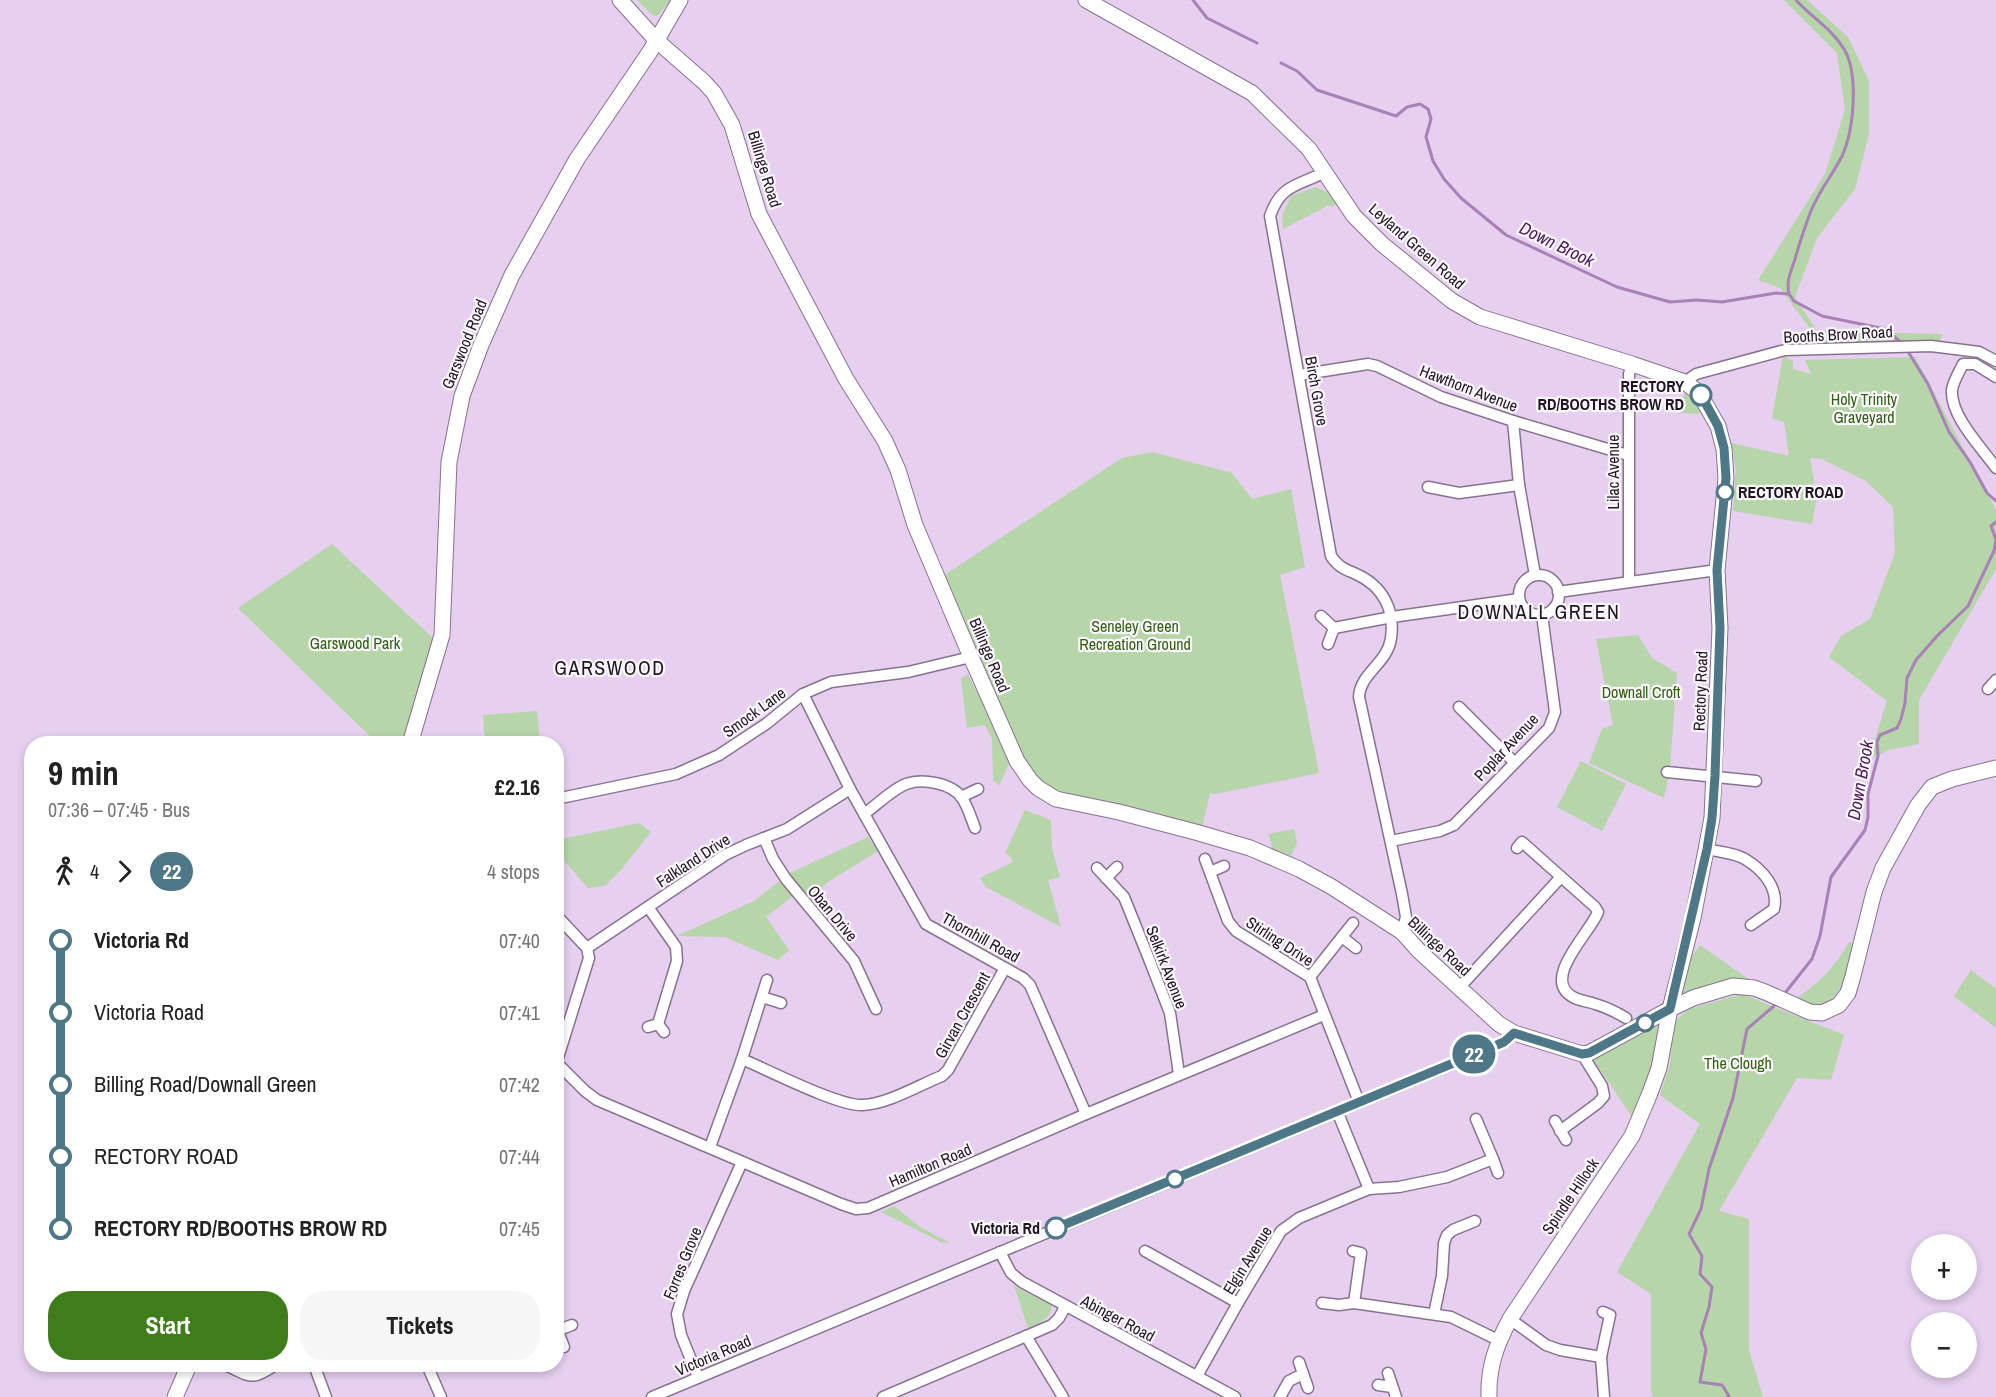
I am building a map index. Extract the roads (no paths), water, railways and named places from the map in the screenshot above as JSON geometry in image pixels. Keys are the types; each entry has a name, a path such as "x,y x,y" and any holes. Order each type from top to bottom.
{"street":[{"name":"Billinge Road","path":"620,0 656,40 704,82 732,124 759,214 846,379 885,441 898,470 915,525 971,657 1017,761 1030,780 1047,795 1072,804 1119,812 1250,848 1312,876 1402,932 1419,951 1499,1024 1514,1033 1582,1054"},
{"name":"Garswood Road","path":"412,736 442,635 449,462 462,396 480,345 512,275 577,159 680,0"},
{"name":"Leyland Green Road","path":"1086,0 1252,93 1309,149 1353,216 1382,244 1459,306 1480,317 1685,382"},
{"name":"Birch Grove","path":"1325,172 1286,190 1278,198 1270,216 1330,556 1343,569 1357,574 1372,584 1387,604 1392,617"},
{"name":"Booths Brow Road","path":"1685,382 1696,374 1785,350 1931,346 1979,352 1996,361"},
{"name":"Hawthorn Avenue","path":"1299,375 1368,364 1377,366 1441,397 1513,422 1628,455"},
{"name":"Lilac Avenue","path":"1629,582 1629,374 1632,364"},
{"path":"1996,377 1975,364 1963,364 1952,389 1954,404 1968,430 1996,468"},
{"name":"Rectory Road","path":"1670,1009 1712,818 1720,628 1717,570 1726,478 1724,448 1718,426 1699,393 1685,382"},
{"path":"1513,422 1520,485 1535,575"},
{"path":"1428,487 1459,493 1520,485"},
{"path":"1558,592 1717,570"},
{"path":"1535,575 1553,580 1558,592 1553,609 1542,615 1536,615 1525,609 1519,599 1520,586 1535,575"},
{"path":"1334,628 1392,617 1519,599"},
{"name":"Poplar Avenue","path":"1391,841 1440,831 1454,825 1549,728 1555,712 1542,615"},
{"path":"1322,616 1334,628"},
{"path":"1392,617 1391,641 1388,650 1380,663 1362,682 1359,697 1406,917 1402,932"},
{"path":"1328,644 1334,628"},
{"name":"Smock Lane","path":"564,797 676,774 719,755 766,724 803,694 831,682 908,672 971,657"},
{"path":"1988,689 1996,680"},
{"name":"Thornhill Road","path":"803,694 850,789 926,924 1023,978 1030,985 1086,1114"},
{"path":"1459,708 1514,762"},
{"path":"1560,1130 1598,1103 1604,1096 1602,1086 1582,1054 1589,1053 1670,1009 1701,995 1733,986 1754,988 1810,1012 1822,1013 1839,1005 1848,993 1851,984 1874,892 1883,867 1925,794 1932,787 1952,779 1996,768"},
{"path":"1666,772 1756,781"},
{"path":"864,814 906,784 917,782 938,784 951,789 961,797 975,828"},
{"name":"Falkland Drive","path":"588,948 726,855 787,829 850,789"},
{"path":"961,797 978,789"},
{"name":"Oban Drive","path":"764,838 773,859 786,879 854,961 877,1009"},
{"path":"1517,848 1522,842 1598,912 1566,965 1561,985 1565,992 1574,998 1596,1004 1618,1017"},
{"path":"1707,849 1745,859 1772,885 1777,898 1774,909 1756,927"},
{"name":"Stirling Drive","path":"1205,859 1228,921 1236,931 1310,977 1359,1102"},
{"path":"1210,872 1224,866"},
{"path":"1106,878 1117,867"},
{"name":"Selkirk Avenue","path":"1097,868 1124,897 1170,1013 1179,1074"},
{"path":"1459,988 1561,877"},
{"path":"648,907 676,947 677,961 657,1028"},
{"path":"564,923 588,948 589,958 564,1041"},
{"path":"1310,977 1353,923"},
{"path":"1342,937 1356,948"},
{"name":"Girvan Crescent","path":"742,1059 843,1102 861,1106 878,1103 942,1076 948,1070 1005,968"},
{"path":"710,1147 742,1059 766,980"},
{"path":"762,997 781,1003"},
{"name":"Spindle Hillock","path":"1489,1397 1489,1373 1498,1340 1638,1125 1656,1077 1670,1009"},
{"name":"Hamilton Road","path":"564,1071 597,1100 856,1209 868,1208 1179,1074 1324,1015"},
{"name":"Victoria Road","path":"652,1397 1504,1042 1514,1033"},
{"path":"1336,1111 1369,1190"},
{"path":"1476,1119 1498,1173"},
{"name":"Elgin Avenue","path":"1197,1377 1238,1302 1281,1231 1299,1218 1369,1190 1447,1177 1493,1159"},
{"name":"Forres Grove","path":"698,1377 681,1335 677,1314 684,1291 742,1162"},
{"path":"1434,1314 1447,1235 1453,1230 1472,1226"},
{"path":"1156,1257 1162,1246"},
{"path":"1354,1304 1359,1250"},
{"name":"Abinger Road","path":"1000,1251 1014,1276 1065,1307 1235,1397"},
{"path":"1145,1251 1238,1302"},
{"path":"1322,1303 1354,1304 1451,1317 1498,1340"},
{"path":"883,1397 1056,1322 1065,1307"},
{"path":"1603,1312 1610,1315 1601,1357 1604,1397"},
{"path":"1510,1319 1546,1345 1560,1350 1601,1357"},
{"path":"564,1328 572,1325"},
{"path":"1026,1336 1063,1397"},
{"path":"1299,1362 1308,1388"},
{"path":"175,1397 186,1372"},
{"path":"242,1372 252,1376 259,1376 265,1372"},
{"path":"317,1372 326,1397"},
{"path":"430,1372 441,1397"},
{"path":"1388,1372 1394,1392"},
{"path":"1280,1397 1289,1381 1303,1374"},
{"path":"1378,1385 1394,1392"}],"waterway":[{"name":"Down Brook","path":"1193,0 1207,18 1257,43"},
{"path":"1789,294 1789,276 1809,216 1846,145 1853,102 1852,73 1844,49 1834,35 1796,0"},
{"name":"Down Brook","path":"1281,63 1297,71 1317,90 1396,116 1407,107 1420,104 1428,109 1431,119 1426,137 1433,161 1444,179 1461,198 1506,235 1617,287 1670,302 1697,300 1722,302 1776,293 1789,294 1794,301 1822,316 1885,329 1903,344"},
{"name":"Down Brook","path":"1907,350 1928,384 1949,432 1970,462 1987,493 1996,501"},
{"name":"Down Brook","path":"1785,993 1812,959 1820,936 1831,877 1865,830 1868,817 1868,794 1878,756 1877,742 1880,735 1897,728 1905,703 1907,678 1916,660 1968,606 1994,551 1996,540 1991,526 1996,522"},
{"name":"Down Brook","path":"1727,1397 1729,1396 1722,1385 1700,1382 1706,1349 1701,1333 1712,1287 1700,1274 1702,1256 1689,1234 1701,1209 1709,1169 1733,1098 1747,1029 1774,1006"}],"place":[{"name":"RECTORY RD/BOOTHS BROW RD","path":"1701,395"},
{"name":"RECTORY ROAD","path":"1725,492"},
{"name":"Victoria Rd","path":"1056,1228"}],"district":[{"name":"DOWNALL GREEN","path":"1539,611"},
{"name":"GARSWOOD","path":"610,667"}],"park label":[{"name":"Holy Trinity Graveyard","path":"1864,408"},
{"name":"Seneley Green Recreation Ground","path":"1135,635"},
{"name":"Garswood Park","path":"355,643"},
{"name":"Downall Croft","path":"1641,692"},
{"name":"The Clough","path":"1738,1063"}]}
